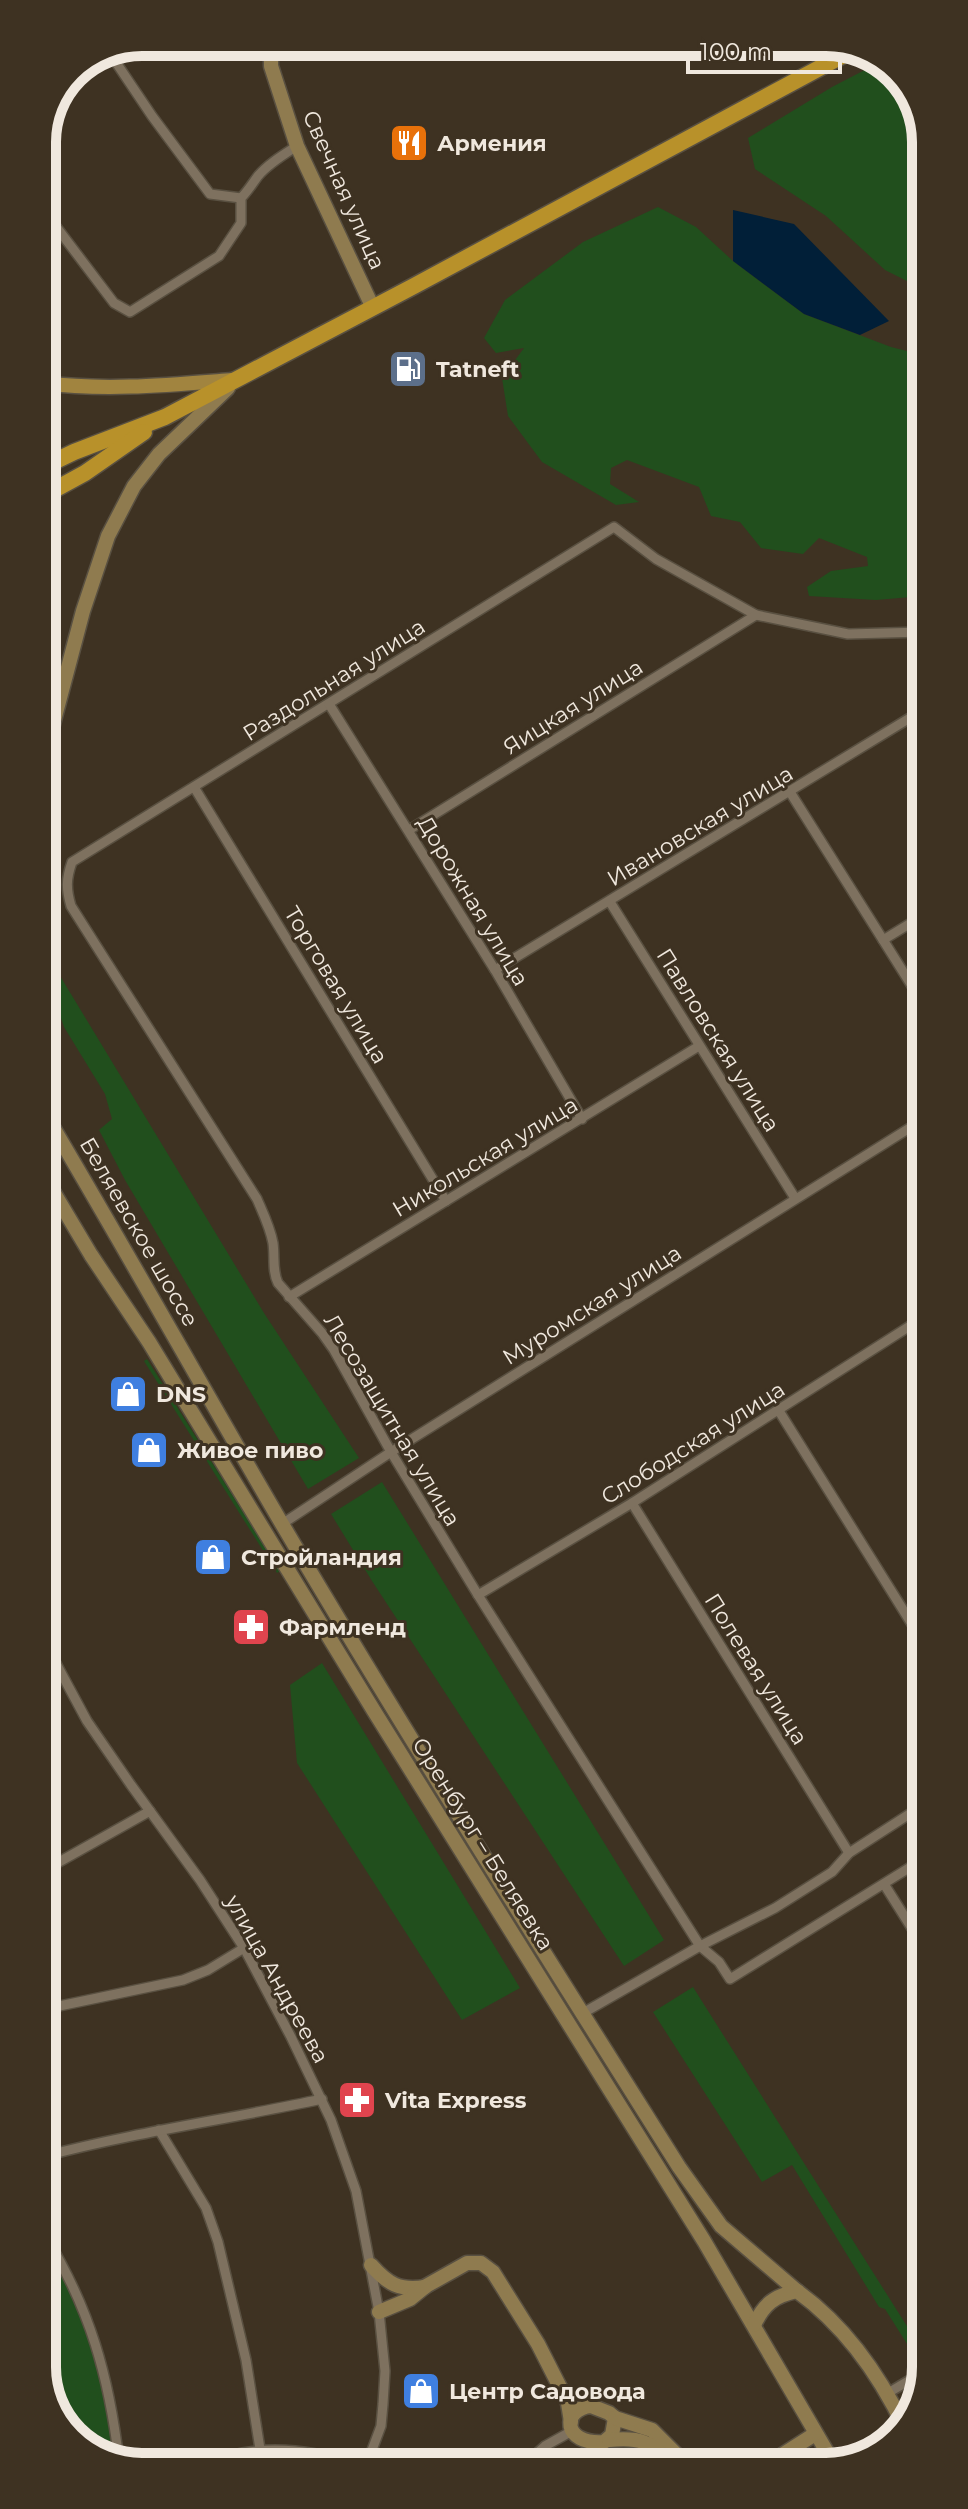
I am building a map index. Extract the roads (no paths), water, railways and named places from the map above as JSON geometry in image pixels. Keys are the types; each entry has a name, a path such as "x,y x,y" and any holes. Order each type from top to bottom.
{"highway":[{"path":"56,461 165,417 839,57"},
{"path":"56,489 85,473 165,417"}],"main road":[{"name":"Свечная улица","path":"271,56 271,66 297,146 373,308"},
{"path":"56,384 112,388 236,380"},
{"path":"56,713 83,611 108,536 134,486 159,454 236,380"},
{"name":"Беляевское шоссе","path":"56,1132 196,1375"},
{"name":"Беляевское шоссе","path":"56,1196 176,1386"},
{"name":"Оренбург – Беляевка","path":"196,1375 389,1703 679,2167 721,2226 815,2304 861,2356 888,2393 898,2414"},
{"name":"Оренбург – Беляевка","path":"176,1386 754,2325 766,2352 827,2453"},
{"path":"379,2312 410,2299 426,2286 467,2263 481,2263 493,2272 512,2298 568,2403 571,2427 576,2438 599,2443 633,2438 646,2442 659,2453"},
{"path":"371,2265 398,2287 426,2286"},
{"path":"754,2325 767,2303 779,2295 797,2291"},
{"path":"559,2385 591,2406"},
{"path":"571,2427 576,2412 583,2407 599,2407 615,2418 652,2430 675,2453"},
{"path":"609,2440 615,2418"},
{"path":"785,2453 815,2434"}],"street":[{"path":"115,61 210,194 241,198"},
{"path":"56,226 114,303 130,312 219,256 241,223 241,198 277,158 297,146"},
{"name":"Раздольная улица","path":"72,862 614,527 656,559 756,615"},
{"path":"756,615 848,634 912,632"},
{"name":"Яицкая улица","path":"409,830 756,615"},
{"name":"Дорожная улица","path":"329,704 495,970 582,1119"},
{"name":"Ивановская улица","path":"495,970 912,717"},
{"name":"Торговая улица","path":"194,787 446,1201"},
{"path":"790,792 912,986"},
{"name":"Лесозащитная улица","path":"72,862 66,889 71,906 257,1199 269,1225 274,1275 334,1350 391,1452 478,1595 700,1946 719,1962 730,1979 884,1884"},
{"name":"Павловская улица","path":"610,902 795,1198"},
{"path":"883,940 912,922"},
{"name":"Никольская улица","path":"289,1297 699,1046"},
{"name":"Муромская улица","path":"282,1524 391,1452 912,1126"},
{"name":"Слободская улица","path":"478,1595 912,1328"},
{"path":"779,1411 912,1624"},
{"name":"Полевая улица","path":"632,1503 849,1853"},
{"name":"улица Андреева","path":"56,1663 87,1721 200,1880 244,1948 322,2099 356,2191 379,2312 385,2371 381,2426 371,2453"},
{"path":"56,1863 150,1811"},
{"path":"583,2013 821,1880 849,1853 912,1812"},
{"path":"912,1866 884,1884 912,1928"},
{"path":"56,2007 183,1980 208,1970 244,1948"},
{"path":"56,2153 322,2099"},
{"path":"159,2130 206,2208 218,2242 246,2360 260,2449"},
{"path":"56,2255 73,2285 94,2338 111,2400 117,2449"},
{"path":"888,2393 911,2379"},
{"path":"537,2453 571,2427"},
{"path":"243,2453 260,2449 293,2449 315,2453"}],"water":[{"path":"733,210 794,224 889,321 860,335 804,314 733,261"}],"place":[{"name":"Армения","path":"409,143"},
{"name":"Tatneft","path":"408,369"},
{"name":"DNS","path":"128,1394"},
{"name":"Живое пиво","path":"149,1450"},
{"name":"Стройландия","path":"213,1557"},
{"name":"Фармленд","path":"251,1627"},
{"name":"Vita Express","path":"357,2100"},
{"name":"Центр Садовода","path":"421,2391"}]}
